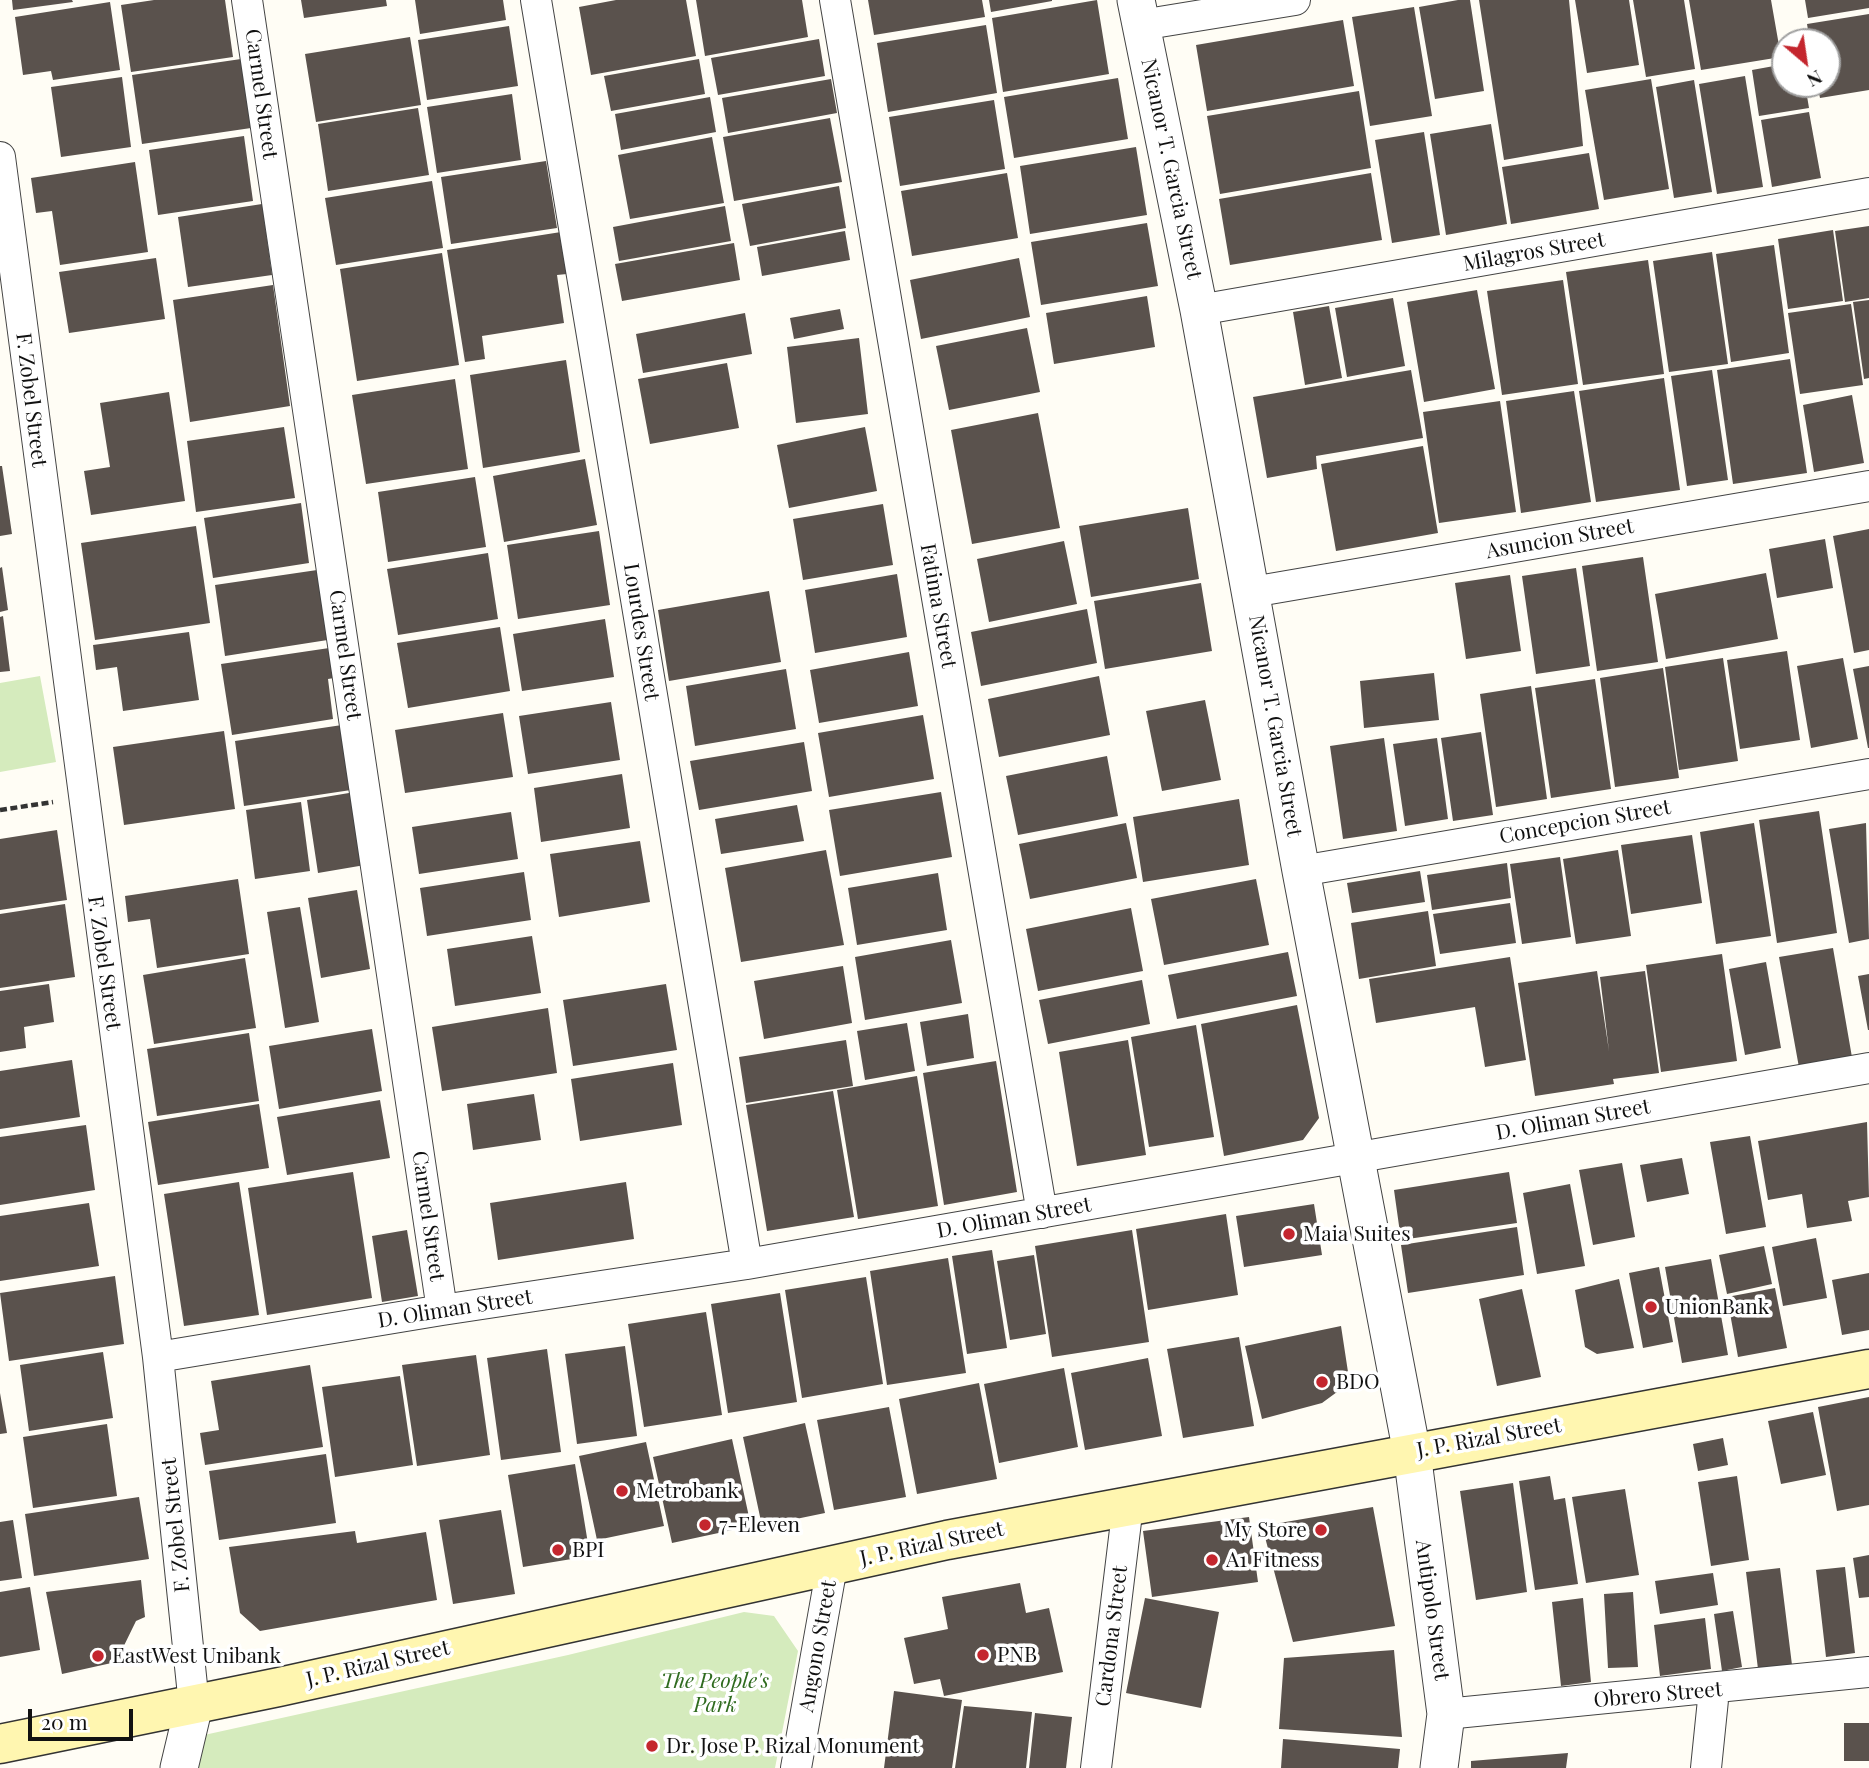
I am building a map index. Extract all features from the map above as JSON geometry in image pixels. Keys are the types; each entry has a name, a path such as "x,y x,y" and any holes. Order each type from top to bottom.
{"main road":[{"name":"J. P. Rizal Street","path":"0,1744 947,1540 1869,1368"}],"street":[{"name":"Carmel Street","path":"247,0 443,1310"},
{"name":"Lourdes Street","path":"536,0 747,1264"},
{"name":"Fatima Street","path":"835,0 1042,1213"},
{"path":"1139,12 1296,0"},
{"name":"Nicanor T. Garcia Street","path":"1139,12 1199,310 1301,871 1412,1453"},
{"name":"F. Zobel Street","path":"0,157 82,798 158,1357 194,1704 179,1768"},
{"name":"Milagros Street","path":"1199,310 1869,194"},
{"name":"Asuncion Street","path":"1252,592 1869,486"},
{"name":"Concepcion Street","path":"1301,871 1869,774"},
{"name":"D. Oliman Street","path":"158,1357 747,1264 1869,1068"},
{"name":"Antipolo Street","path":"1412,1453 1446,1714 1439,1768"},
{"name":"Cardona Street","path":"1096,1768 1128,1505"},
{"name":"Angono Street","path":"796,1768 832,1566"},
{"name":"Obrero Street","path":"1446,1714 1714,1690 1869,1672"},
{"path":"1706,1768 1714,1690"}],"path":[{"path":"0,810 82,798"}],"green space":[{"path":"40,676 56,762 0,772 0,683"},
{"name":"The People's Park","path":"744,1612 774,1616 798,1651 775,1768 181,1768 186,1739 568,1655"}],"building":[{"path":"12,0 72,0 73,2 13,10"},
{"path":"154,0 225,0 233,57 131,72 121,5"},
{"path":"301,0 386,0 387,6 304,18"},
{"path":"415,0 503,0 506,20 420,34"},
{"path":"616,0 686,0 696,56 591,75 579,7"},
{"path":"696,0 802,0 808,37 705,56"},
{"path":"868,0 982,0 985,17 874,35"},
{"path":"989,0 1052,0 1052,1 991,12"},
{"path":"1097,0 1109,74 1003,92 992,18"},
{"path":"1470,0 1484,91 1435,99 1419,7"},
{"path":"1479,0 1569,0 1583,146 1504,160"},
{"path":"1575,0 1629,0 1639,65 1587,73"},
{"path":"1633,0 1684,0 1695,69 1646,77"},
{"path":"1689,0 1771,0 1776,28 1771,28 1771,59 1701,70"},
{"path":"1805,0 1869,0 1869,8 1808,18"},
{"path":"110,2 120,70 53,80 51,71 23,75 15,17"},
{"path":"1414,7 1432,116 1370,126 1352,17"},
{"path":"1869,14 1869,90 1841,95 1841,28 1808,28 1807,24"},
{"path":"1343,20 1354,86 1207,111 1196,45"},
{"path":"986,25 997,93 888,112 877,43"},
{"path":"509,26 518,86 427,100 418,40"},
{"path":"410,37 421,105 316,122 305,54"},
{"path":"819,39 825,76 718,95 711,58"},
{"path":"241,59 251,128 142,144 132,75"},
{"path":"699,59 705,94 611,111 604,76"},
{"path":"1771,67 1771,98 1807,98 1809,108 1759,116 1752,70"},
{"path":"1745,76 1763,187 1717,194 1699,84"},
{"path":"122,77 131,147 61,157 51,87"},
{"path":"1118,78 1128,139 1014,158 1004,97"},
{"path":"831,79 837,113 728,133 722,98"},
{"path":"1651,79 1669,189 1604,200 1585,90"},
{"path":"1694,80 1712,192 1674,198 1656,87"},
{"path":"1359,91 1371,168 1220,194 1207,116"},
{"path":"512,94 521,160 437,173 427,107"},
{"path":"710,97 716,132 621,150 615,114"},
{"path":"994,100 1005,169 900,186 889,117"},
{"path":"418,108 429,175 328,191 318,124"},
{"path":"1809,112 1821,178 1772,187 1761,120"},
{"path":"830,118 842,182 734,201 723,137"},
{"path":"1491,124 1507,224 1446,235 1430,134"},
{"path":"1424,132 1440,235 1392,243 1375,140"},
{"path":"244,136 253,201 158,215 149,150"},
{"path":"712,137 724,203 630,219 618,155"},
{"path":"1136,147 1147,215 1030,234 1020,166"},
{"path":"1589,153 1599,209 1511,224 1502,167"},
{"path":"546,161 557,228 451,244 441,177"},
{"path":"135,162 148,252 60,265 52,211 36,213 31,178"},
{"path":"1007,173 1018,238 912,256 901,191"},
{"path":"1371,173 1382,240 1230,265 1219,199"},
{"path":"432,181 443,248 336,265 325,198"},
{"path":"839,186 846,228 750,246 742,204"},
{"path":"262,204 272,275 188,287 178,217"},
{"path":"725,206 731,241 619,261 613,227"},
{"path":"1147,223 1158,286 1041,305 1031,242"},
{"path":"1869,226 1869,298 1845,302 1835,231"},
{"path":"1833,230 1843,301 1788,309 1778,239"},
{"path":"845,231 850,260 762,276 757,247"},
{"path":"561,232 567,274 557,275 564,323 482,336 485,359 465,362 447,250"},
{"path":"734,243 740,280 622,301 615,264"},
{"path":"1774,245 1789,353 1731,362 1716,254"},
{"path":"1712,252 1728,364 1669,372 1653,261"},
{"path":"442,253 459,365 357,381 340,269"},
{"path":"156,258 165,319 69,333 59,272"},
{"path":"1019,258 1030,317 921,339 910,280"},
{"path":"1648,260 1664,374 1583,385 1566,272"},
{"path":"1563,280 1578,384 1502,395 1487,291"},
{"path":"273,285 290,406 190,422 173,300"},
{"path":"1477,290 1495,389 1424,402 1407,302"},
{"path":"1147,296 1155,347 1054,364 1046,313"},
{"path":"1393,298 1405,366 1347,377 1335,308"},
{"path":"1869,300 1869,378 1864,379 1853,302"},
{"path":"1851,304 1863,385 1800,394 1788,313"},
{"path":"1329,306 1342,378 1305,385 1293,312"},
{"path":"840,309 844,329 794,339 790,318"},
{"path":"745,313 752,354 643,373 636,334"},
{"path":"1027,328 1040,392 949,410 936,346"},
{"path":"859,338 868,414 796,423 787,347"},
{"path":"1790,359 1807,473 1733,484 1717,370"},
{"path":"566,360 580,452 483,468 470,375"},
{"path":"727,363 739,428 650,444 638,379"},
{"path":"1411,370 1423,438 1316,456 1317,469 1267,478 1253,397"},
{"path":"1712,370 1728,480 1687,486 1671,376"},
{"path":"1664,378 1680,490 1596,502 1579,391"},
{"path":"455,379 468,469 366,484 352,395"},
{"path":"1574,391 1591,502 1521,513 1506,401"},
{"path":"169,392 185,501 91,515 84,471 110,467 100,403"},
{"path":"1852,395 1864,463 1814,472 1803,405"},
{"path":"1500,401 1516,512 1439,523 1423,412"},
{"path":"1038,413 1060,528 972,544 951,430"},
{"path":"284,427 295,498 196,512 187,441"},
{"path":"865,427 877,491 789,508 777,445"},
{"path":"1423,446 1438,533 1336,551 1321,464"},
{"path":"585,459 597,525 504,542 493,476"},
{"path":"0,466 12,534 0,536"},
{"path":"475,477 486,547 388,562 378,492"},
{"path":"301,503 309,563 213,578 204,518"},
{"path":"883,504 893,565 803,580 793,519"},
{"path":"1188,508 1199,579 1091,597 1079,526"},
{"path":"196,526 210,623 95,640 81,543"},
{"path":"1869,529 1869,650 1854,653 1833,536"},
{"path":"599,531 610,605 518,619 507,545"},
{"path":"1825,539 1833,588 1777,598 1769,549"},
{"path":"1064,541 1077,604 989,622 977,559"},
{"path":"488,553 498,619 398,635 387,569"},
{"path":"1643,557 1658,662 1597,671 1582,566"},
{"path":"2,567 8,610 0,612 0,568"},
{"path":"1576,568 1590,666 1536,674 1522,576"},
{"path":"324,569 334,639 225,656 215,585"},
{"path":"1766,573 1778,639 1666,659 1655,594"},
{"path":"897,574 907,637 815,653 805,590"},
{"path":"1510,575 1521,651 1466,659 1455,583"},
{"path":"1201,583 1212,651 1105,669 1094,601"},
{"path":"769,591 781,662 669,681 658,610"},
{"path":"1087,609 1097,663 981,686 971,632"},
{"path":"3,616 10,671 0,672 0,617"},
{"path":"605,619 614,677 522,691 513,634"},
{"path":"500,627 510,691 408,708 397,643"},
{"path":"189,632 199,700 123,711 117,667 96,670 93,645"},
{"path":"336,647 340,677 328,679 333,719 232,735 221,664"},
{"path":"1787,651 1800,740 1740,749 1727,660"},
{"path":"909,652 918,706 819,723 810,670"},
{"path":"1723,658 1738,761 1679,770 1665,667"},
{"path":"1843,658 1858,739 1811,748 1797,666"},
{"path":"1869,666 1869,748 1868,748 1853,669"},
{"path":"1663,668 1679,778 1615,787 1600,678"},
{"path":"786,669 796,729 695,746 686,686"},
{"path":"1434,673 1439,720 1364,728 1360,681"},
{"path":"1099,676 1110,735 999,757 988,699"},
{"path":"1595,679 1611,789 1551,798 1535,688"},
{"path":"1531,686 1547,799 1496,807 1480,694"},
{"path":"1205,700 1221,780 1162,791 1146,711"},
{"path":"611,702 620,760 528,774 519,716"},
{"path":"503,713 513,777 405,793 395,730"},
{"path":"923,715 934,779 829,797 818,733"},
{"path":"342,725 351,790 244,806 235,741"},
{"path":"224,731 235,809 124,825 113,747"},
{"path":"1481,732 1493,815 1453,821 1441,738"},
{"path":"1384,738 1397,831 1343,839 1330,746"},
{"path":"1437,738 1448,819 1405,826 1393,744"},
{"path":"804,742 812,791 699,810 690,761"},
{"path":"1107,756 1118,816 1018,835 1006,776"},
{"path":"622,774 630,828 541,842 534,788"},
{"path":"355,792 365,865 318,873 307,800"},
{"path":"941,792 952,857 840,876 829,810"},
{"path":"1239,799 1249,865 1143,882 1133,817"},
{"path":"301,802 310,871 255,879 246,810"},
{"path":"797,805 804,841 721,854 715,819"},
{"path":"1819,811 1837,933 1777,943 1759,820"},
{"path":"511,812 518,859 419,874 412,827"},
{"path":"1126,823 1137,878 1030,899 1019,844"},
{"path":"1754,823 1771,936 1716,944 1700,832"},
{"path":"1866,823 1869,939 1849,943 1829,829"},
{"path":"57,830 67,900 0,910 0,839"},
{"path":"1692,835 1702,903 1631,914 1621,845"},
{"path":"640,841 650,902 559,917 550,854"},
{"path":"826,850 844,945 741,962 725,868"},
{"path":"1618,850 1631,936 1576,944 1563,859"},
{"path":"1560,857 1571,937 1522,944 1510,864"},
{"path":"1507,863 1511,898 1432,910 1427,875"},
{"path":"1420,871 1425,902 1352,913 1347,883"},
{"path":"524,872 531,920 427,936 420,888"},
{"path":"938,873 947,930 857,945 848,888"},
{"path":"238,879 249,954 157,968 150,919 128,922 125,896"},
{"path":"1256,879 1269,945 1164,965 1151,899"},
{"path":"357,890 370,969 321,978 308,898"},
{"path":"1510,903 1516,943 1440,954 1433,914"},
{"path":"65,904 75,977 0,988 0,914"},
{"path":"300,907 319,1022 285,1028 267,912"},
{"path":"1131,908 1143,971 1038,991 1026,929"},
{"path":"1428,911 1436,966 1359,979 1351,923"},
{"path":"532,936 541,993 455,1006 447,949"},
{"path":"951,940 962,1003 865,1020 855,957"},
{"path":"1833,948 1853,1063 1800,1073 1779,957"},
{"path":"1288,952 1297,996 1177,1019 1168,975"},
{"path":"1722,954 1737,1061 1661,1072 1646,965"},
{"path":"1510,957 1526,1060 1485,1067 1475,1007 1376,1023 1369,979"},
{"path":"245,958 256,1028 154,1044 143,975"},
{"path":"1766,962 1781,1048 1745,1055 1729,969"},
{"path":"843,966 852,1023 764,1039 754,981"},
{"path":"1597,971 1609,1051 1600,977 1645,971 1659,1073 1613,1079 1614,1084 1535,1096 1518,983"},
{"path":"1869,974 1869,1030 1868,1030 1858,976"},
{"path":"1142,980 1150,1024 1048,1044 1039,1000"},
{"path":"49,984 54,1022 24,1027 26,1048 0,1052 0,991"},
{"path":"666,984 677,1050 573,1066 563,1000"},
{"path":"1297,1005 1319,1118 1303,1140 1224,1156 1201,1024"},
{"path":"548,1008 557,1073 442,1091 432,1027"},
{"path":"968,1014 974,1058 927,1066 920,1022"},
{"path":"907,1023 915,1071 865,1080 857,1031"},
{"path":"1196,1025 1214,1137 1149,1147 1131,1037"},
{"path":"372,1029 382,1091 279,1109 269,1046"},
{"path":"249,1033 259,1101 157,1116 147,1049"},
{"path":"846,1040 853,1086 746,1103 739,1057"},
{"path":"1128,1040 1146,1155 1077,1166 1059,1052"},
{"path":"72,1060 80,1117 0,1129 0,1071"},
{"path":"996,1061 1017,1192 944,1205 923,1073"},
{"path":"673,1063 682,1125 580,1141 571,1079"},
{"path":"917,1076 938,1206 858,1219 837,1090"},
{"path":"833,1091 854,1217 767,1231 746,1105"},
{"path":"534,1094 541,1140 473,1150 467,1104"},
{"path":"380,1100 390,1158 287,1175 277,1117"},
{"path":"259,1104 269,1168 158,1185 148,1122"},
{"path":"1867,1122 1869,1197 1848,1201 1852,1221 1807,1228 1802,1194 1768,1200 1758,1141"},
{"path":"86,1125 95,1190 0,1205 0,1137"},
{"path":"1750,1136 1766,1227 1726,1234 1710,1142"},
{"path":"1682,1158 1689,1194 1647,1202 1640,1165"},
{"path":"1622,1163 1635,1237 1593,1245 1579,1170"},
{"path":"353,1172 372,1298 267,1315 248,1188"},
{"path":"1509,1172 1517,1223 1401,1240 1394,1190"},
{"path":"239,1182 259,1315 184,1326 164,1194"},
{"path":"626,1182 634,1239 498,1260 490,1203"},
{"path":"1570,1184 1585,1266 1537,1274 1523,1193"},
{"path":"89,1203 99,1266 0,1281 0,1216"},
{"path":"1314,1204 1322,1255 1244,1267 1236,1216"},
{"path":"1226,1214 1238,1295 1148,1310 1136,1229"},
{"path":"1517,1227 1524,1275 1408,1293 1401,1245"},
{"path":"407,1230 418,1296 382,1302 372,1236"},
{"path":"1132,1230 1149,1342 1052,1357 1035,1246"},
{"path":"1816,1238 1827,1298 1783,1306 1772,1247"},
{"path":"1764,1246 1772,1284 1727,1294 1719,1255"},
{"path":"992,1250 1007,1348 967,1354 952,1256"},
{"path":"1034,1255 1046,1334 1010,1340 997,1261"},
{"path":"948,1258 966,1373 887,1385 870,1271"},
{"path":"1711,1259 1728,1355 1682,1363 1665,1267"},
{"name":"UnionBank","path":"1659,1267 1673,1342 1643,1348 1629,1273"},
{"path":"1869,1273 1869,1330 1842,1335 1832,1280"},
{"path":"115,1276 124,1344 9,1361 0,1293"},
{"path":"866,1277 883,1384 802,1398 785,1290"},
{"path":"1619,1279 1634,1348 1597,1354 1585,1347 1575,1290"},
{"path":"1775,1288 1787,1348 1738,1357 1727,1297"},
{"path":"1522,1289 1541,1377 1497,1386 1479,1299"},
{"path":"780,1293 797,1402 728,1413 711,1304"},
{"path":"706,1312 722,1415 644,1427 628,1324"},
{"path":"1341,1326 1348,1372 1337,1392 1322,1403 1262,1419 1245,1346"},
{"path":"1239,1337 1254,1426 1183,1438 1167,1349"},
{"path":"625,1346 637,1436 577,1444 565,1354"},
{"path":"547,1349 561,1452 501,1460 487,1358"},
{"path":"103,1352 113,1418 29,1431 20,1365"},
{"path":"476,1355 490,1455 417,1466 402,1365"},
{"path":"1148,1358 1162,1436 1085,1450 1071,1373"},
{"path":"310,1365 323,1447 205,1465 200,1433 219,1430 211,1381"},
{"path":"1064,1368 1078,1447 999,1463 984,1384"},
{"path":"400,1376 413,1465 335,1477 322,1387"},
{"path":"979,1383 997,1479 917,1494 899,1399"},
{"path":"0,1393 7,1433 0,1434"},
{"path":"1869,1397 1869,1505 1837,1511 1818,1407"},
{"path":"889,1407 906,1497 834,1510 817,1420"},
{"path":"1813,1412 1826,1475 1781,1484 1768,1421"},
{"path":"805,1423 825,1513 762,1526 743,1437"},
{"path":"107,1424 117,1496 33,1508 23,1437"},
{"path":"1723,1438 1728,1465 1698,1471 1693,1444"},
{"path":"732,1439 751,1526 672,1543 653,1457"},
{"name":"Metrobank","path":"646,1442 664,1526 597,1540 579,1456"},
{"path":"326,1454 336,1523 219,1540 209,1471"},
{"path":"575,1464 590,1556 523,1567 508,1475"},
{"path":"1550,1476 1554,1500 1565,1498 1578,1584 1535,1590 1519,1481"},
{"path":"1737,1476 1749,1560 1711,1566 1698,1482"},
{"path":"1513,1483 1527,1592 1476,1600 1460,1491"},
{"path":"1625,1489 1639,1575 1586,1583 1572,1497"},
{"path":"139,1497 149,1559 34,1576 25,1514"},
{"path":"1373,1507 1395,1626 1293,1642 1262,1526"},
{"path":"501,1510 515,1594 453,1604 439,1520"},
{"path":"1249,1517 1258,1582 1152,1597 1143,1531"},
{"path":"13,1520 22,1578 0,1581 0,1522"},
{"path":"355,1531 357,1543 426,1532 437,1600 260,1631 240,1613 229,1547"},
{"path":"1869,1555 1869,1597 1859,1598 1853,1558"},
{"path":"1845,1567 1855,1653 1826,1657 1816,1570"},
{"path":"1780,1568 1792,1665 1758,1669 1746,1572"},
{"path":"1713,1573 1718,1605 1660,1614 1655,1581"},
{"path":"141,1580 145,1617 136,1621 116,1662 62,1674 46,1592"},
{"name":"PNB","path":"1020,1583 1026,1613 1049,1608 1063,1672 944,1696 940,1679 914,1684 904,1638 948,1629 942,1597"},
{"path":"30,1587 40,1650 0,1657 0,1592"},
{"path":"1633,1592 1638,1667 1608,1668 1604,1594"},
{"path":"1145,1598 1219,1612 1201,1708 1126,1693"},
{"path":"1583,1598 1591,1682 1561,1686 1552,1602"},
{"path":"1733,1611 1742,1667 1722,1671 1714,1614"},
{"path":"1705,1618 1711,1669 1660,1676 1654,1625"},
{"path":"1394,1650 1402,1737 1279,1729 1284,1658"},
{"path":"894,1691 962,1700 952,1768 884,1768"},
{"path":"964,1706 1032,1712 1026,1768 955,1768"},
{"path":"1035,1713 1072,1717 1066,1768 1029,1768"},
{"path":"1844,1723 1869,1723 1869,1761 1844,1761"},
{"path":"1283,1739 1400,1749 1398,1768 1281,1768"},
{"path":"1568,1753 1566,1768 1471,1768 1471,1761"}],"place":[{"name":"Maia Suites","path":"1289,1234"},
{"name":"UnionBank","path":"1651,1307"},
{"name":"BDO","path":"1322,1382"},
{"name":"Metrobank","path":"622,1491"},
{"name":"7-Eleven","path":"705,1525"},
{"name":"My Store","path":"1321,1530"},
{"name":"BPI","path":"558,1550"},
{"name":"A1 Fitness","path":"1212,1560"},
{"name":"PNB","path":"983,1655"},
{"name":"EastWest Unibank","path":"98,1656"},
{"name":"Dr. Jose P. Rizal Monument","path":"652,1746"}]}
